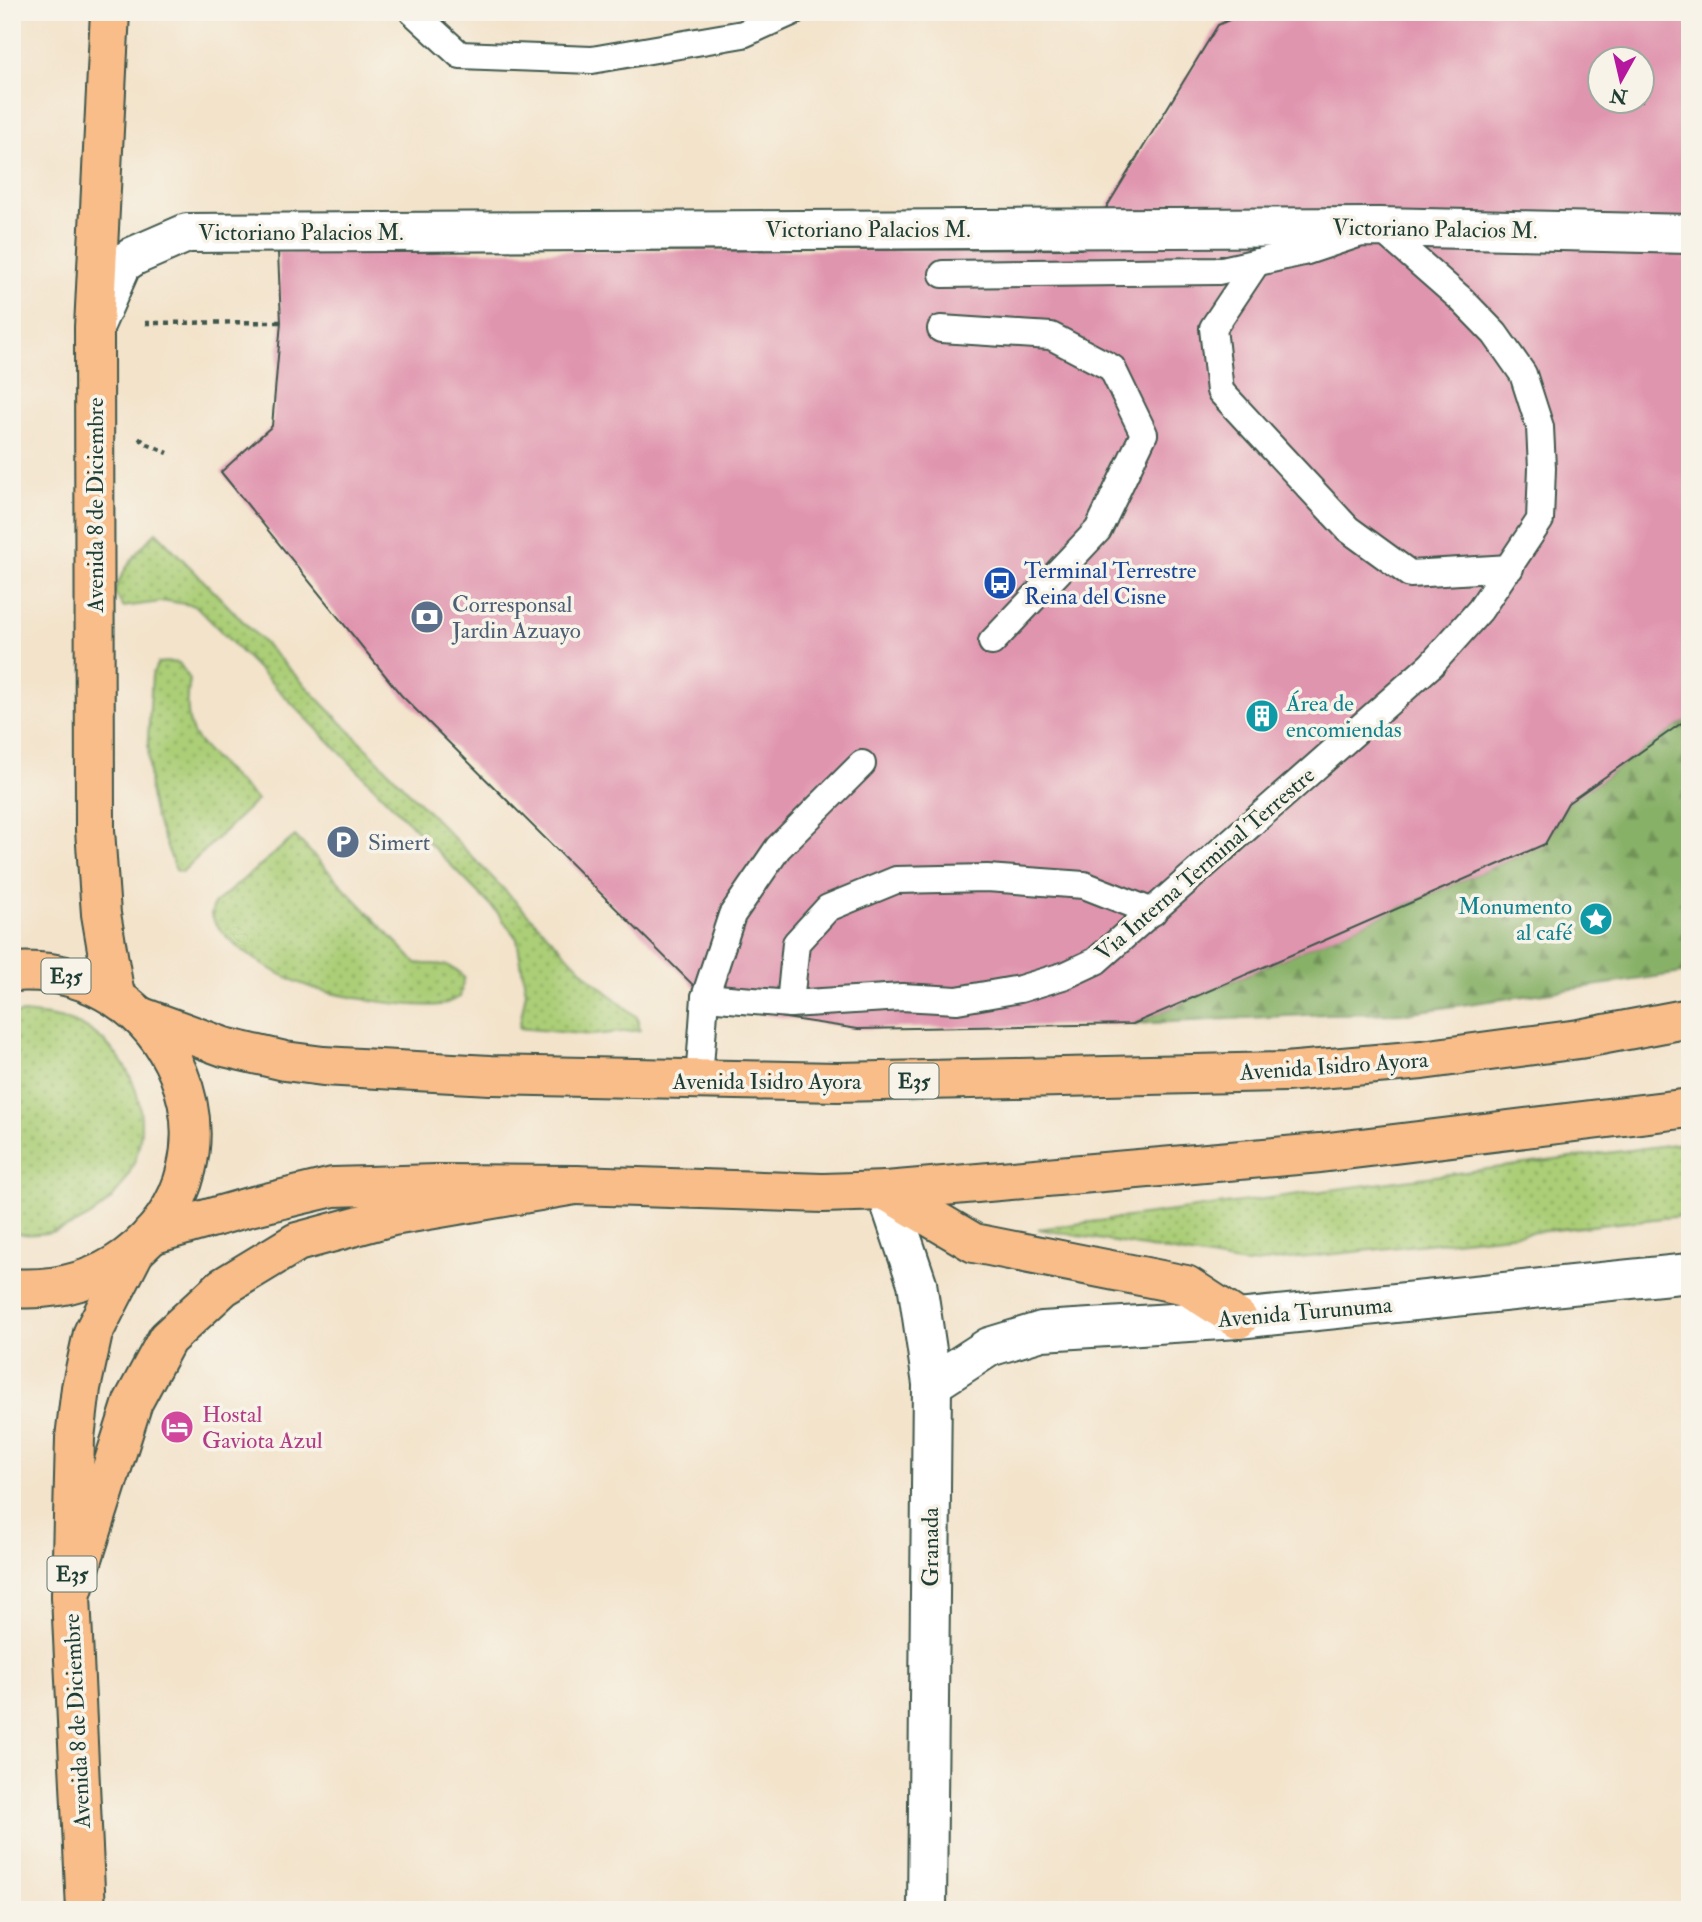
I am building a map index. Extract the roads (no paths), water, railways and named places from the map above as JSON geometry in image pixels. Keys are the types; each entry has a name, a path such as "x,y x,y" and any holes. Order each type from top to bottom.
{"main road":[{"name":"Avenida 8 de Diciembre","path":"110,12 94,327 95,830 101,914 129,1007"},
{"name":"E35","path":"12,972 51,973 74,978 129,1007 158,1035 171,1055 187,1101 190,1124 185,1172 165,1216 143,1243 113,1268 86,1280 59,1287 30,1290 12,1288"},
{"name":"Avenida Isidro Ayora","path":"129,1007 224,1047 285,1061 323,1066 477,1075 699,1081 852,1082 1285,1072 1422,1060 1566,1041 1690,1018"},
{"name":"E35","path":"143,1243 249,1207 333,1187 436,1184 575,1185 823,1193 886,1191 1320,1153 1690,1108"},
{"path":"71,1596 133,1402 167,1339 223,1286 297,1242 393,1216 575,1185"},
{"path":"886,1191 974,1243 1186,1284 1238,1319"},
{"name":"Avenida 8 de Diciembre","path":"86,1910 71,1596 75,1438 80,1388 93,1333 143,1243"}],"street":[{"name":"Victoriano Palacios M.","path":"94,327 122,264 187,233 1379,227 1690,234"},
{"name":"Granada","path":"886,1191 917,1283 932,1384 927,1910"},
{"name":"Avenida Turunuma","path":"932,1384 989,1347 1042,1331 1238,1319 1690,1273"}],"lane":[{"path":"413,12 460,55 592,60 743,34 793,12"},
{"path":"943,274 1218,271 1307,251 1379,227"},
{"name":"Via Interna Terminal Terrestre","path":"705,997 790,1004 902,997 957,1000 1020,989 1066,975 1096,961 1431,665 1480,610 1540,520 1540,427 1524,374 1494,334 1461,299 1379,227"},
{"path":"1257,262 1213,328 1220,391 1348,529 1409,574 1510,568"},
{"path":"941,329 1051,336 1112,368 1144,434 1098,530 992,642"},
{"path":"699,1081 705,997 732,915 778,848 862,764"},
{"path":"790,1004 796,943 828,908 896,880 987,878 1084,885 1153,912"}],"place":[{"name":"Terminal Terrestre Reina del Cisne","path":"1000,583"},
{"name":"Corresponsal Jardin Azuayo","path":"427,617"},
{"name":"Área de encomiendas","path":"1262,716"},
{"name":"Simert","path":"343,842"},
{"name":"Monumento al café","path":"1596,919"},
{"name":"Hostal Gaviota Azul","path":"177,1427"}]}
